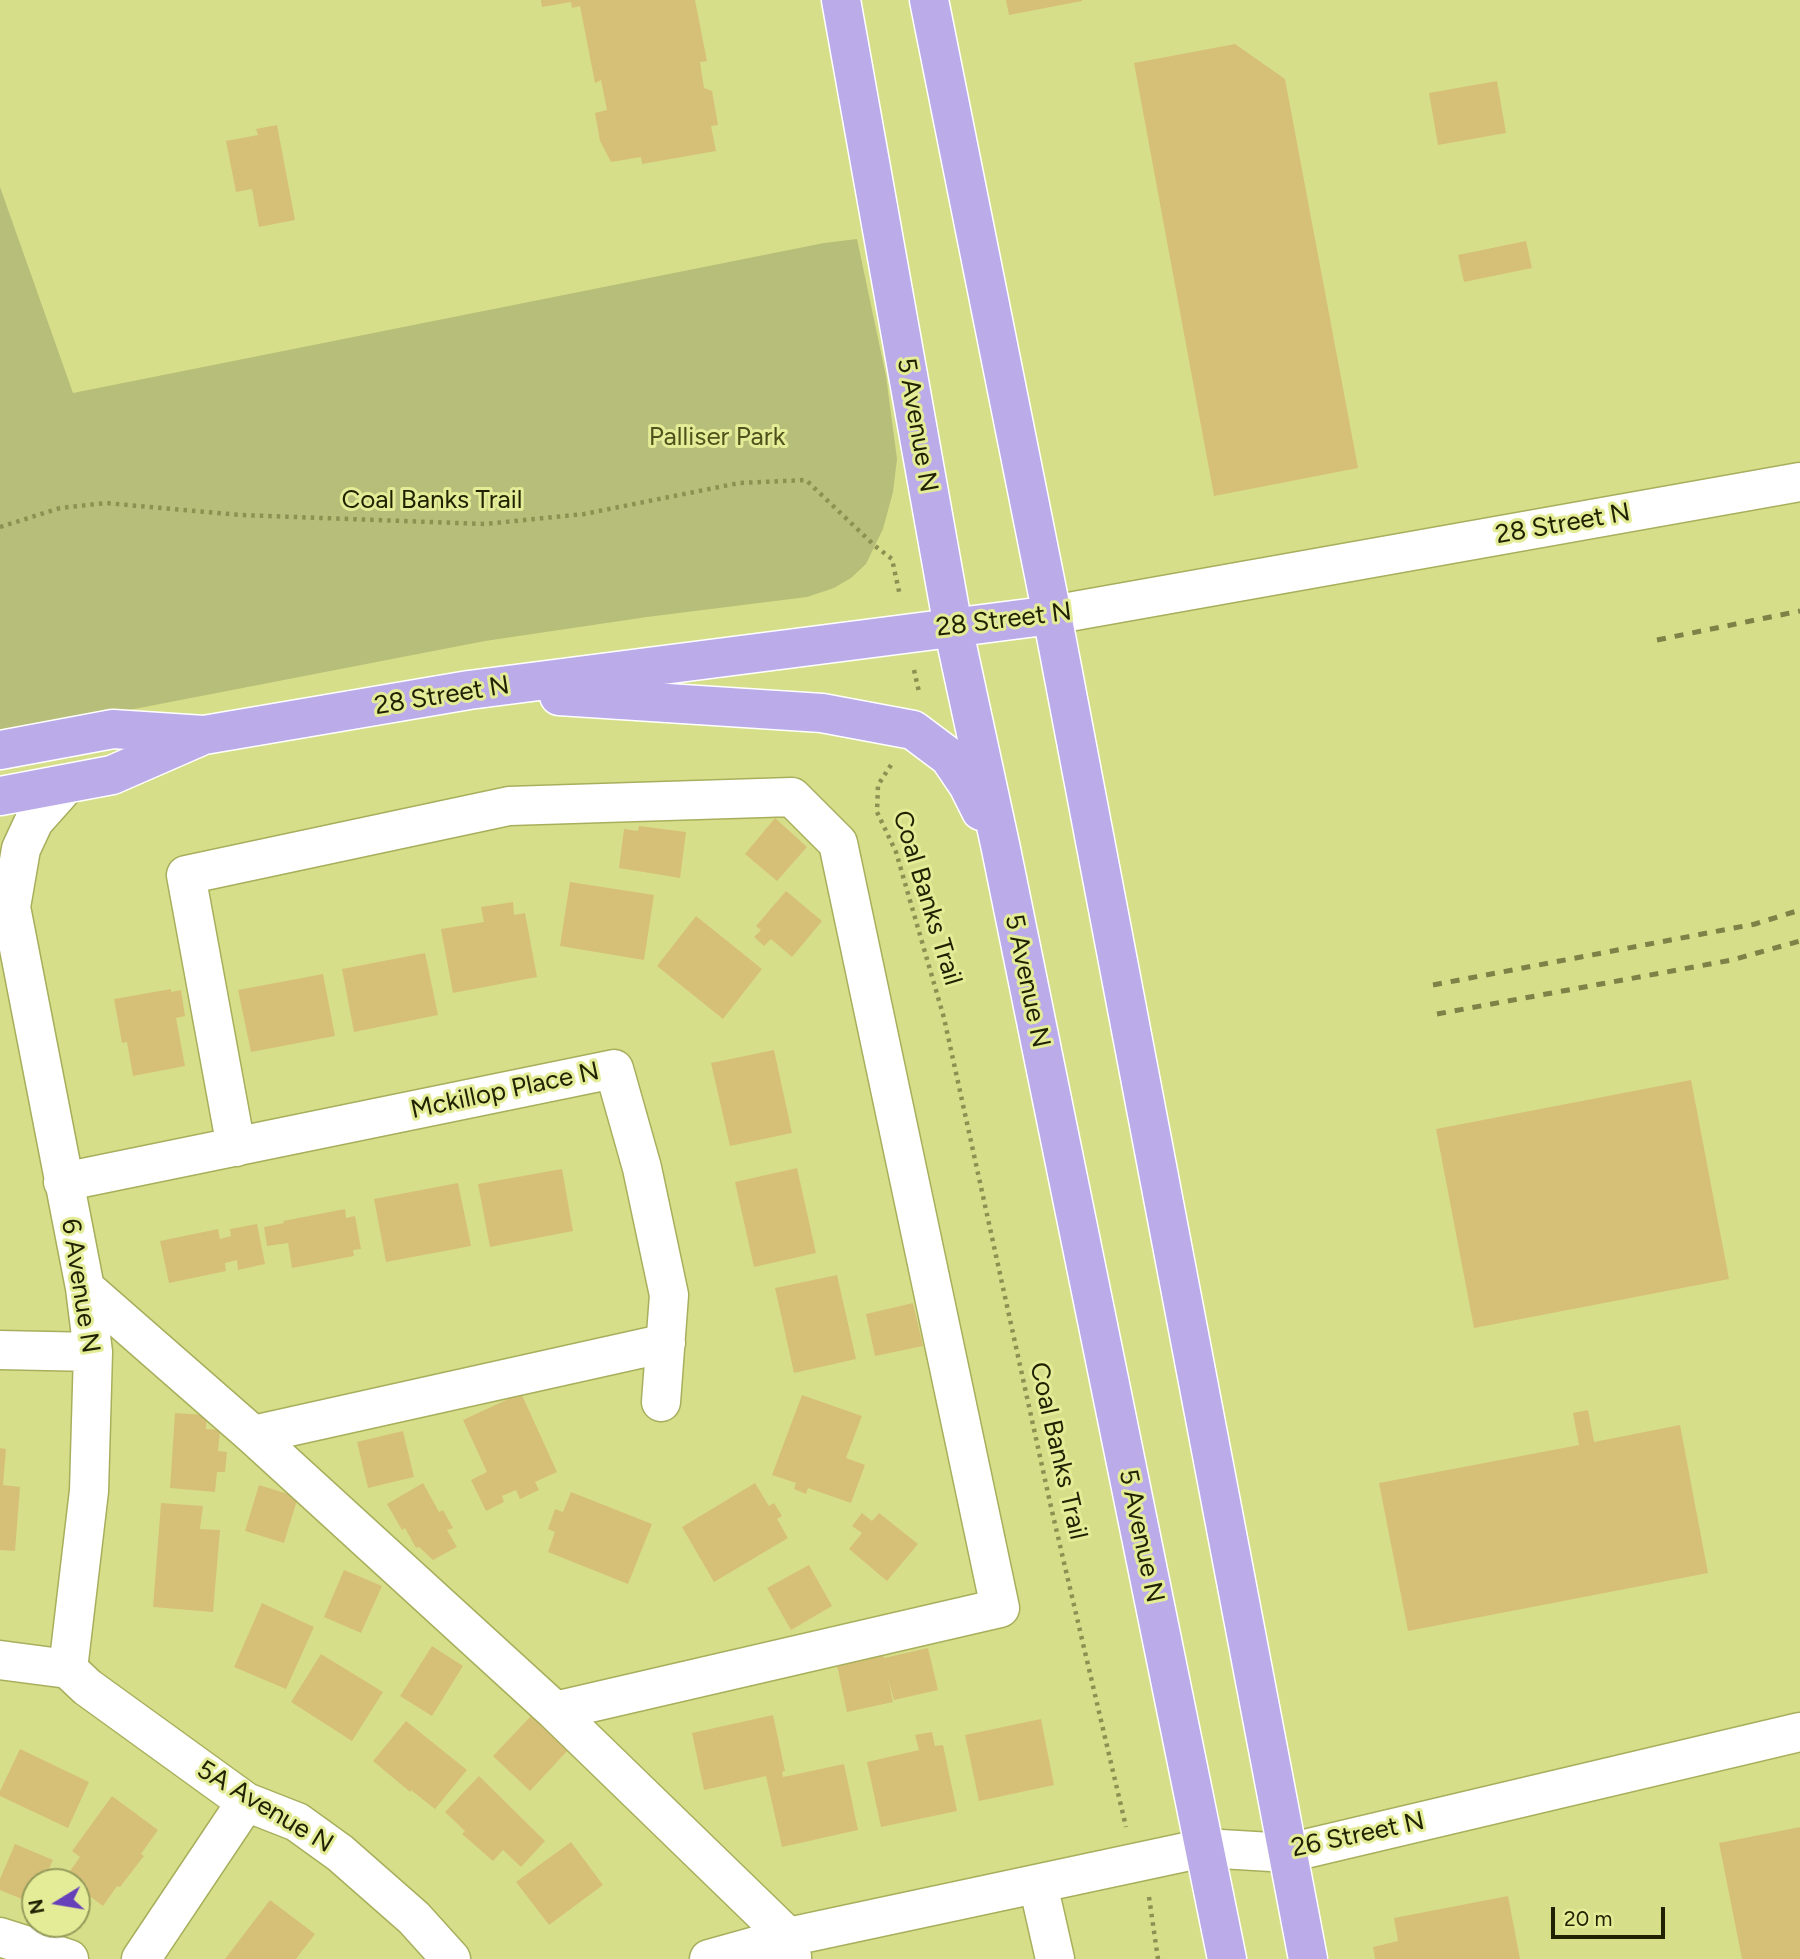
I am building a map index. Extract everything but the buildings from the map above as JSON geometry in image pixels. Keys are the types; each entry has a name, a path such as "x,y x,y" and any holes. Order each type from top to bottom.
{"main road":[{"name":"5 Avenue N","path":"841,0 953,627 1001,849 1227,1959"},
{"path":"929,0 1052,615 1308,1959"},
{"name":"28 Street N","path":"0,750 113,729 204,735 470,690 1052,615"},
{"path":"470,690 822,713 913,730 949,757 968,785 1001,849"},
{"name":"28 Street N","path":"0,796 113,775 204,735"}],"street":[{"name":"28 Street N","path":"1052,615 1800,482"},
{"name":"6 Avenue N","path":"67,784 34,821 21,849 6,898 85,1288 93,1352 89,1491 68,1669"},
{"path":"236,1146 186,875 509,806 792,797 838,843 1000,1608 555,1711"},
{"name":"Mckillop Place N","path":"63,1182 614,1069 642,1168 669,1295 661,1402"},
{"path":"85,1288 253,1435 555,1711 790,1948"},
{"path":"253,1435 666,1343"},
{"path":"0,1350 93,1352"},
{"path":"0,1660 68,1669"},
{"name":"5A Avenue N","path":"68,1669 87,1687 246,1802 297,1822 340,1853 414,1918 451,1959"},
{"name":"26 Street N","path":"709,1959 790,1948 1038,1884 1205,1848 1288,1853 1800,1732"},
{"path":"141,1959 246,1802"},
{"path":"1038,1884 1055,1959"},
{"path":"0,1937 69,1959"}],"path":[{"name":"Coal Banks Trail","path":"0,527 61,508 106,503 240,515 485,524 584,514 739,483 806,480 892,559 923,713 878,785 877,812 896,852 944,1018 1051,1507 1125,1826 1144,1861 1158,1959"}],"green space":[{"name":"Palliser Park","path":"0,187 73,393 824,243 857,239 886,376 897,459 893,492 883,529 866,564 851,578 834,588 807,597 485,641 0,735"}],"railway":[{"path":"1657,640 1800,611"},
{"path":"1433,985 1755,924 1800,910"},
{"path":"1437,1014 1732,960 1800,941"}]}
